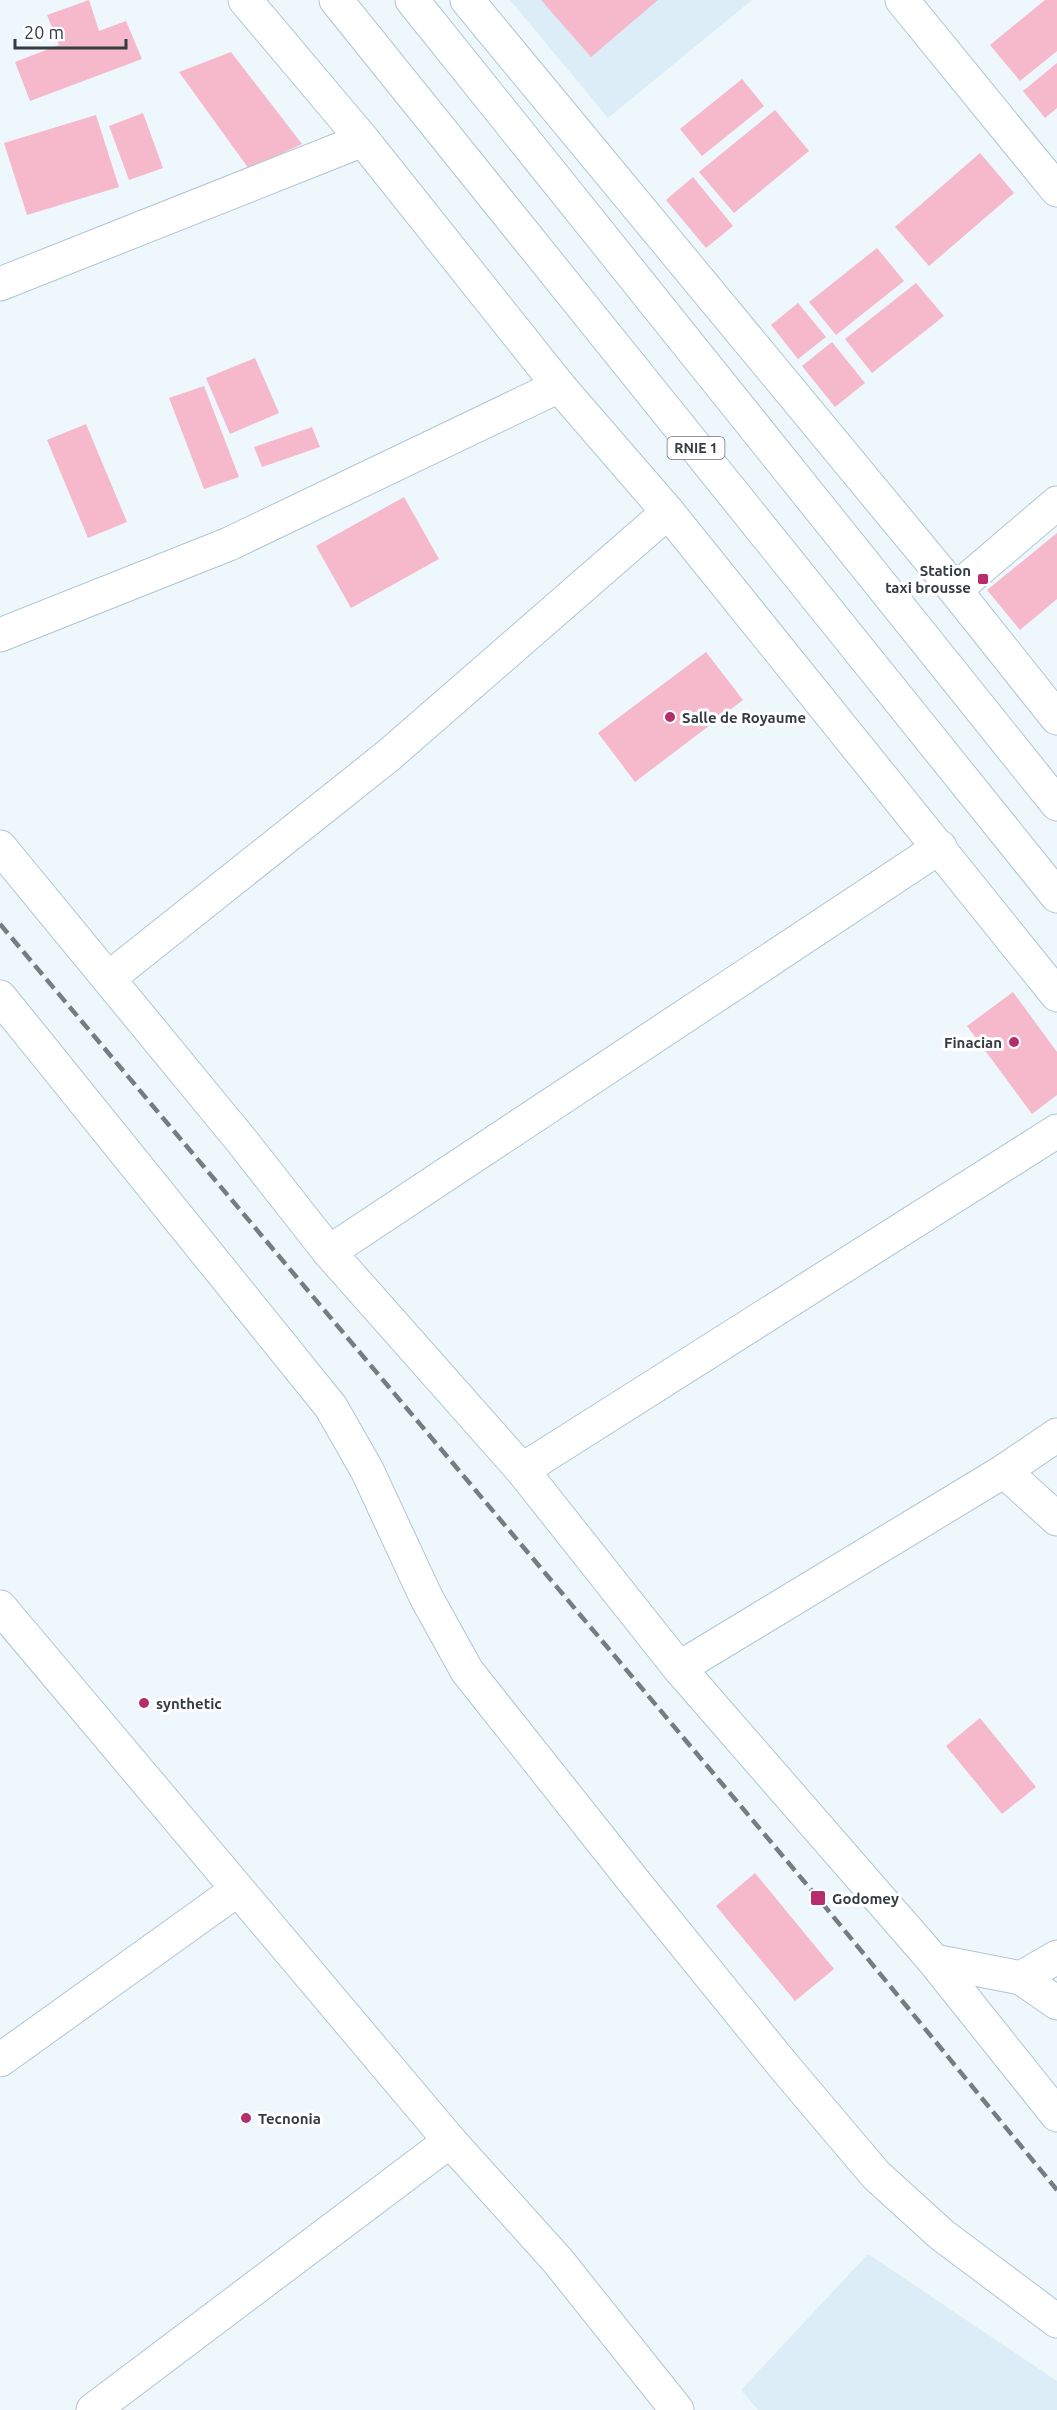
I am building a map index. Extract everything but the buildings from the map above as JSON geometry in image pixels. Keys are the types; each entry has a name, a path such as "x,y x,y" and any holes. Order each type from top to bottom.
{"main road":[{"path":"245,0 363,140 559,386 668,512 1057,995"},
{"name":"RNIE 1","path":"336,0 1057,896"},
{"path":"412,0 1057,804"},
{"path":"467,0 955,590 1057,718"},
{"path":"902,0 1057,190"},
{"path":"0,284 363,140"},
{"path":"0,635 229,544 559,386"},
{"path":"955,590 1057,503"},
{"path":"109,978 389,755 668,512"},
{"path":"0,847 109,978 329,1252 522,1470 679,1668 934,1961 1057,2115"},
{"path":"329,1252 940,847"},
{"path":"0,997 331,1407 367,1470 426,1597 467,1671 629,1875 782,2064 876,2175 942,2235 1057,2321"},
{"path":"522,1470 1057,1131"},
{"path":"679,1668 1004,1471 1057,1435"},
{"path":"1004,1471 1057,1519"},
{"path":"0,1607 450,2141 558,2261 664,2406"},
{"path":"0,2060 237,1890"},
{"path":"1021,1978 1057,1957"},
{"path":"934,1961 1021,1978 1057,2003"},
{"path":"93,2410 450,2141"}],"shaded area":[{"path":"510,0 752,0 608,118"},
{"path":"868,2254 1057,2381 1057,2410 758,2410 741,2390"}],"railway":[{"path":"0,924 818,1898 1057,2190"}],"place":[{"name":"Station taxi brousse","path":"983,579"},
{"name":"Salle de Royaume","path":"670,717"},
{"name":"Finacian","path":"1014,1042"},
{"name":"synthetic","path":"144,1703"},
{"name":"Godomey","path":"818,1898"},
{"name":"Tecnonia","path":"246,2118"}]}
